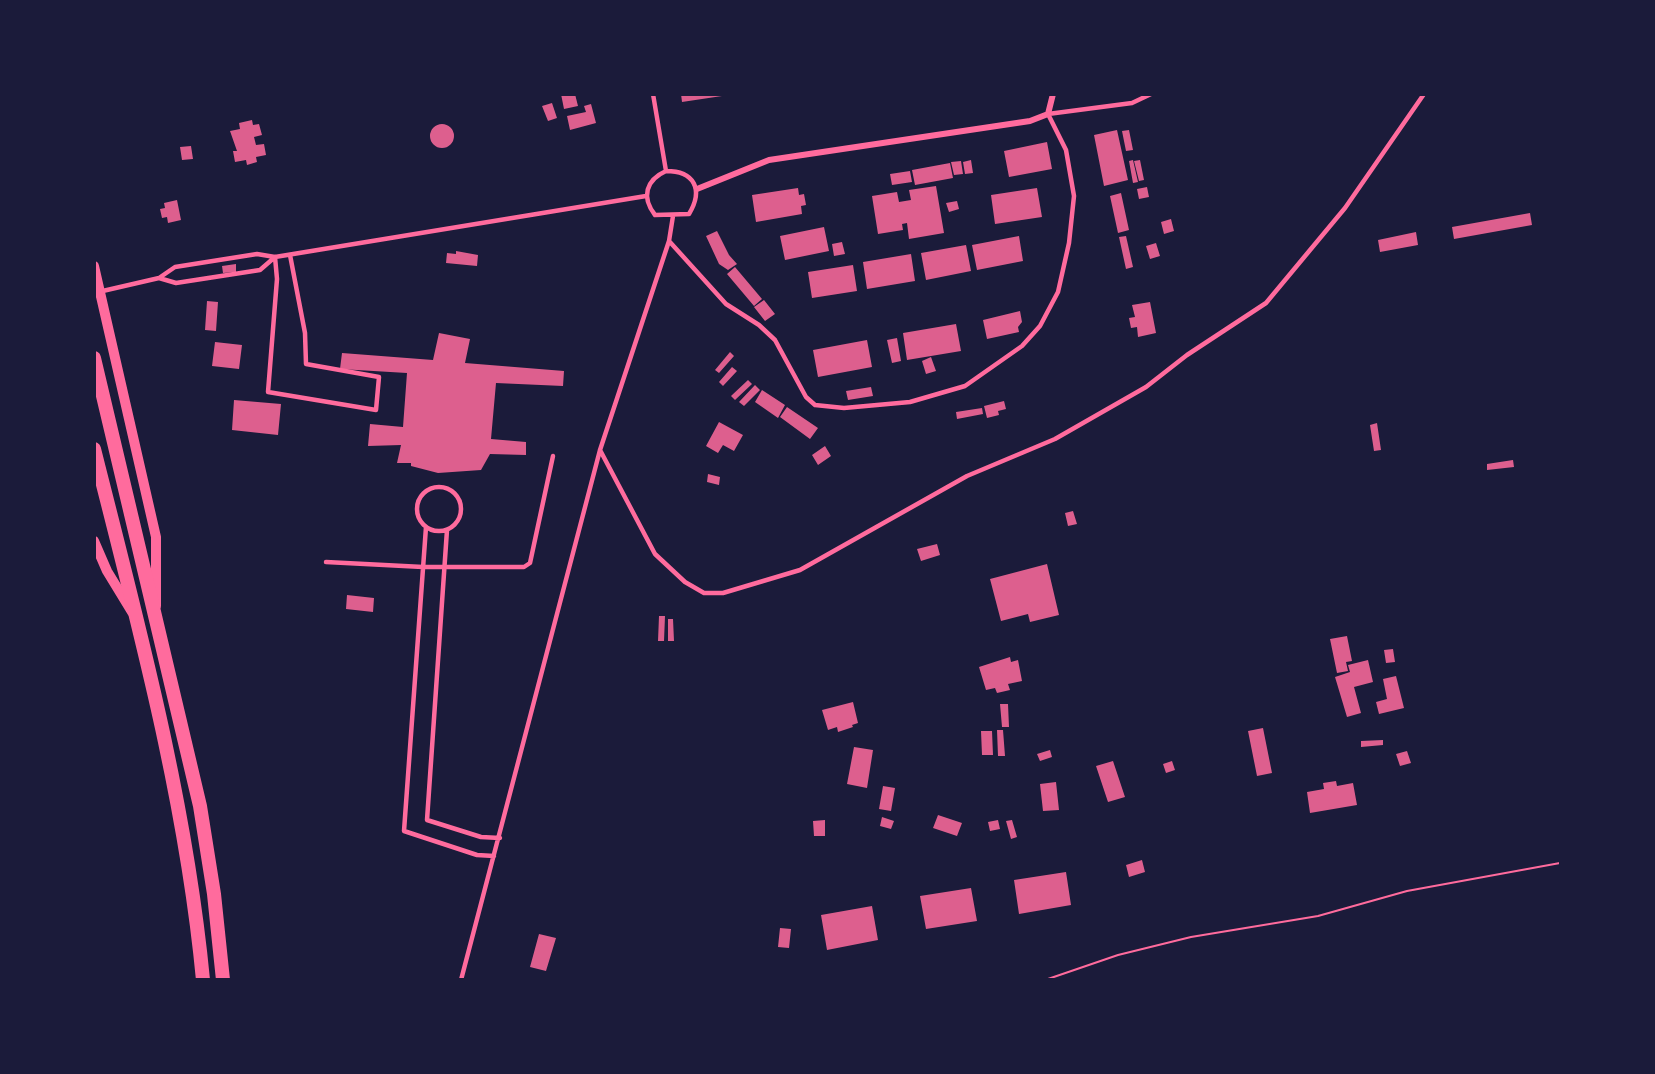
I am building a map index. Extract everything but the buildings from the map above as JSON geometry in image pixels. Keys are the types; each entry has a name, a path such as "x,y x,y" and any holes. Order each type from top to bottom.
{"main road":[{"path":"94,358 200,806 214,894 223,980"},
{"path":"94,449 137,620 193,887 203,980"}],"street":[{"path":"696,189 769,160 1030,121 1048,114 1053,94"},
{"path":"94,266 98,292 156,537 158,556 156,615"},
{"path":"94,541 107,571 137,620"}],"lane":[{"path":"653,94 666,171"},
{"path":"669,241 726,304 759,326 775,340 806,397 815,405 844,408 910,402 965,386 1022,346 1040,326 1058,292 1069,243 1074,196 1066,150 1048,114 1132,103 1152,94"},
{"path":"600,450 655,554 685,582 704,593 723,592 800,570 967,476 1055,439 1096,416 1146,387 1187,355 1266,303 1345,208 1424,94"},
{"path":"666,171 679,171 690,178 696,189 696,202 689,214 655,215 648,206 646,195 648,184 655,176 666,171"},
{"path":"98,292 159,278 176,267 201,262 257,254 275,258 646,195"},
{"path":"461,980 600,450 669,241 673,216"},
{"path":"275,258 277,279 268,392 376,410 379,377 306,364 305,333 290,255"},
{"path":"159,278 176,283 261,270 275,258"},
{"path":"326,562 514,569 530,563 553,456"},
{"path":"426,527 437,531 447,530 457,523 462,508 457,495 444,487 430,488 420,498 417,512 426,527 404,831 477,855 494,856"},
{"path":"447,530 427,820 481,837 500,838"}],"path":[{"path":"1045,980 1118,955 1191,937 1318,916 1407,891 1560,863"}]}
